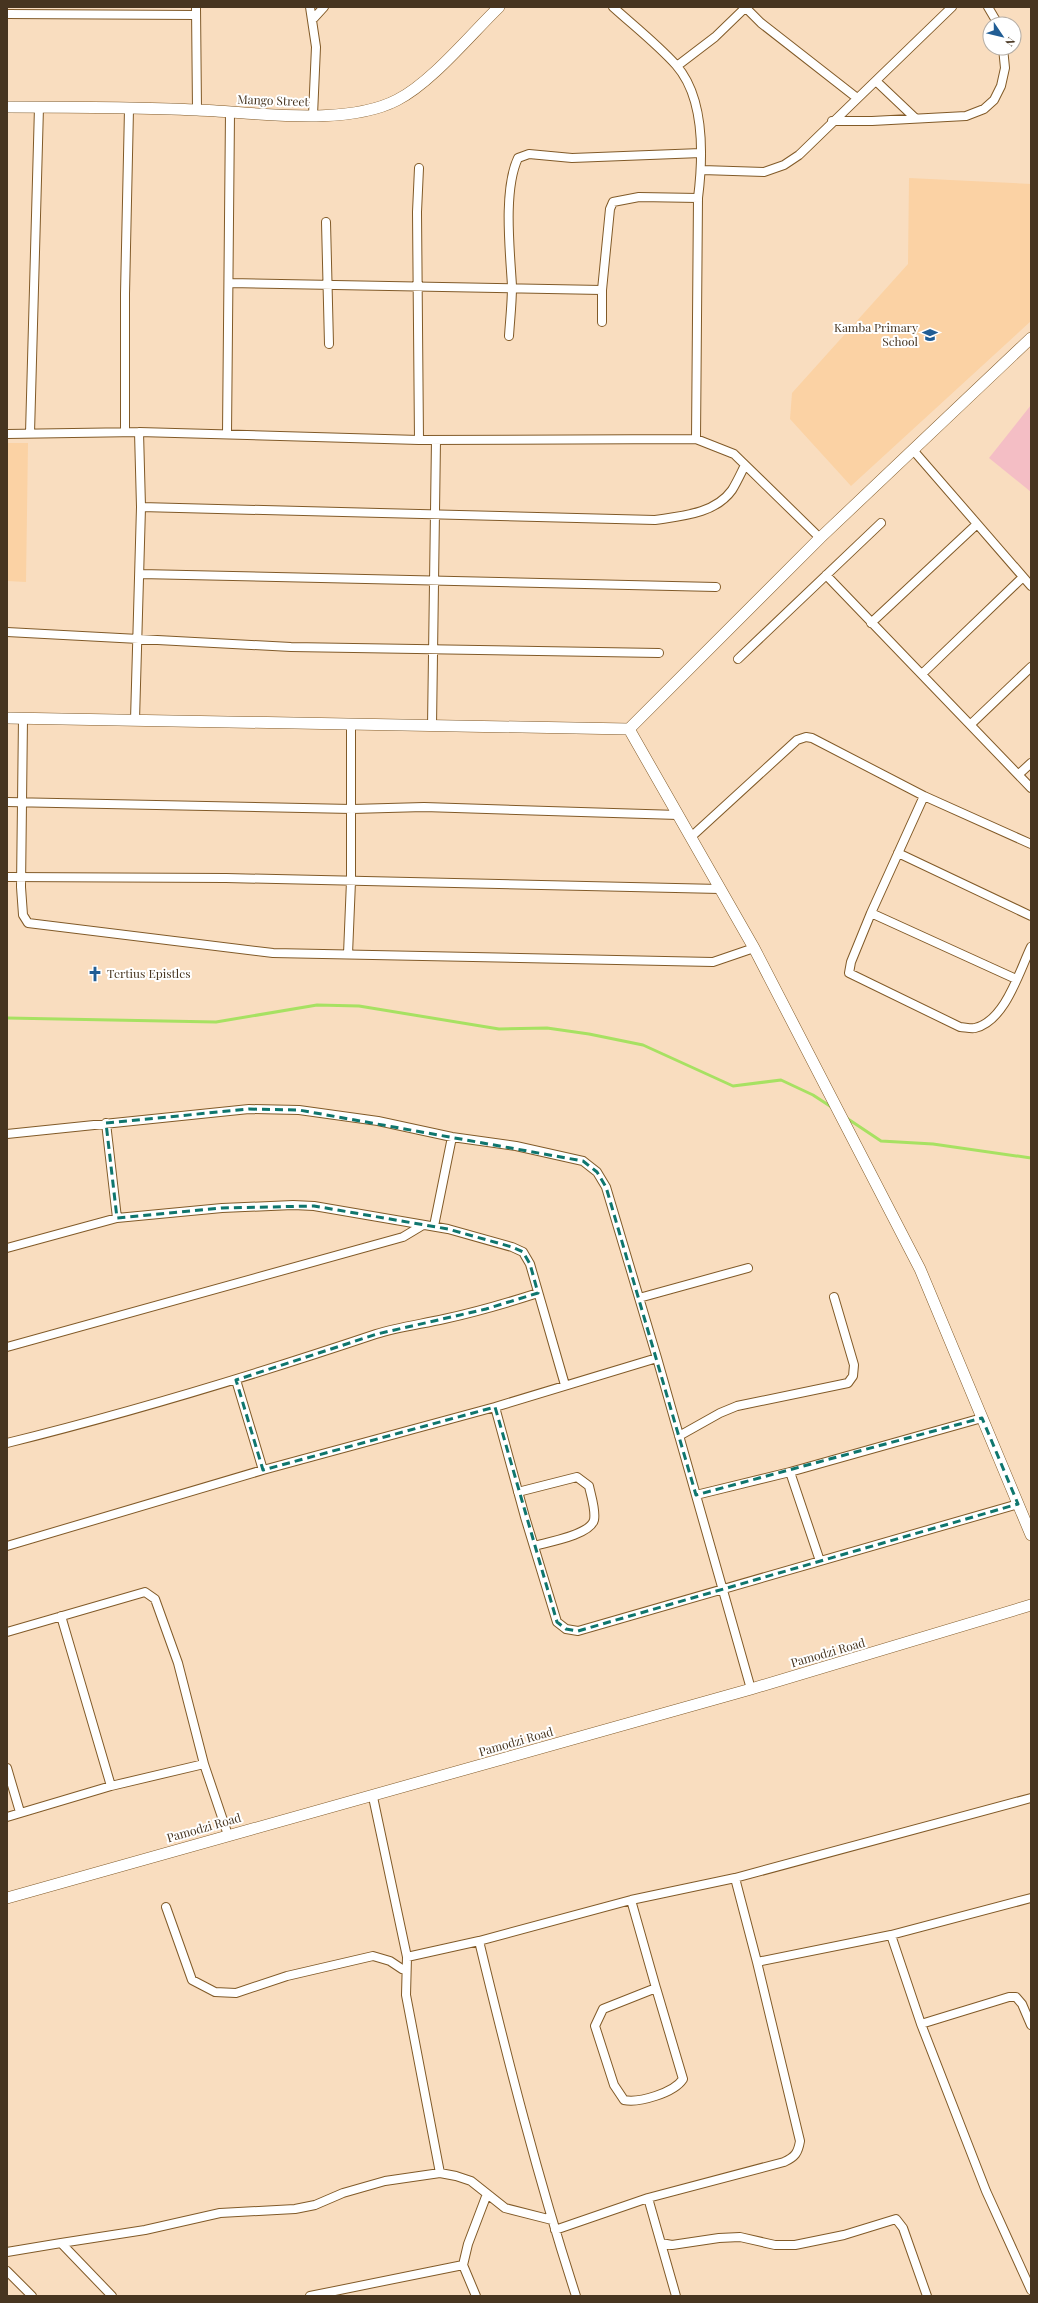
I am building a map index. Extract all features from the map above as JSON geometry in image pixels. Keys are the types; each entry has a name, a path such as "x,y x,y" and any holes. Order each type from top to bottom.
{"street":[{"path":"310,7 314,18 316,47 313,115"},
{"path":"314,18 324,7"},
{"name":"Mango Street","path":"7,107 197,110 230,113 313,115 351,114 376,108 397,100 415,88 499,7"},
{"path":"613,7 677,66 694,96 702,170 698,198 696,440"},
{"path":"677,66 715,37 745,7 761,23 857,98"},
{"path":"702,170 764,172 784,165 799,155 832,121 876,81 952,7"},
{"path":"988,7 993,16"},
{"path":"7,14 196,11 197,110"},
{"path":"832,121 872,122 915,118 966,116 984,109 994,100 1002,86 1005,68 1004,56"},
{"path":"876,81 915,118"},
{"path":"30,433 39,107"},
{"path":"125,432 125,294 129,110"},
{"path":"227,434 230,113"},
{"path":"509,336 512,289 509,217 514,166 518,158 529,154 572,158 643,154 701,153"},
{"path":"419,168 419,440"},
{"path":"602,322 602,290 610,209 613,202 639,197 698,198"},
{"path":"326,222 329,344"},
{"path":"229,283 602,290"},
{"path":"7,718 629,729 820,538 1031,338"},
{"path":"7,434 139,432 419,440 696,440 734,454 820,538"},
{"path":"135,720 141,507 139,432"},
{"path":"432,726 436,440"},
{"path":"913,450 976,525 1031,586"},
{"path":"141,507 435,515 563,516 655,520 688,515 716,504 731,491 745,465"},
{"path":"738,659 881,523"},
{"path":"871,623 976,525"},
{"path":"140,574 716,587"},
{"path":"826,575 871,623 923,673 1031,788"},
{"path":"923,673 1023,577"},
{"path":"7,632 291,647 659,653"},
{"path":"971,724 1031,667"},
{"path":"23,718 21,802 22,877 23,915 28,923 273,954 348,954 713,962 754,948"},
{"path":"348,954 352,809 351,725"},
{"path":"629,729 754,948 829,1091 842,1122 920,1269 1031,1535"},
{"path":"691,837 780,754 797,740 806,737 812,738 924,796 1031,844"},
{"path":"1019,774 1031,763"},
{"path":"924,796 871,913 851,962 849,973 960,1027 975,1028 990,1020 1003,1008 1031,948"},
{"path":"7,802 352,809 424,807 678,815"},
{"path":"898,853 1031,916"},
{"path":"7,877 351,881 720,889"},
{"path":"871,913 1016,979"},
{"path":"7,1134 249,1109 299,1110 378,1121 452,1137 516,1146 583,1161 598,1172 606,1188 657,1358 751,1689"},
{"path":"106,1123 117,1218"},
{"path":"434,1226 452,1137"},
{"path":"7,1248 117,1218 222,1208 293,1205 314,1206 434,1226 512,1247 523,1252 530,1264 565,1385"},
{"path":"7,1347 403,1237 423,1225"},
{"path":"639,1298 748,1268"},
{"path":"7,1443 90,1422 236,1380 377,1334 486,1310 538,1293"},
{"path":"679,1436 720,1413 738,1406 848,1383 853,1376 854,1365 834,1297"},
{"path":"7,1546 263,1470 494,1407 657,1358"},
{"path":"236,1380 263,1470"},
{"path":"494,1407 557,1622 566,1629 578,1631 722,1588 1018,1504"},
{"path":"696,1495 790,1472 982,1418"},
{"path":"790,1472 820,1561"},
{"path":"518,1492 577,1477 589,1486 594,1514 590,1526 581,1533 534,1546"},
{"path":"7,1632 145,1592 155,1599 178,1663 204,1764 228,1835"},
{"name":"Pamodzi Road","path":"7,1898 228,1835 373,1797 751,1689 1031,1605"},
{"path":"61,1616 111,1786"},
{"path":"7,1816 111,1786 204,1764"},
{"path":"7,1768 20,1812"},
{"path":"373,1797 407,1957 406,1995 440,2173"},
{"path":"407,1957 479,1941 631,1900 735,1878 1031,1798"},
{"path":"555,2230 648,2198 784,2162 794,2158 799,2151 800,2141 757,1962 735,1878"},
{"path":"757,1962 891,1935 1031,1898"},
{"path":"631,1900 683,2079 676,2087 635,2102 624,2100 614,2085 595,2026 603,2009 656,1988"},
{"path":"166,1907 192,1980 215,1992 236,1993 287,1976 373,1956 390,1961 402,1969"},
{"path":"891,1935 922,2024 986,2191 1031,2290"},
{"path":"479,1941 518,2102 552,2220 576,2296"},
{"path":"922,2024 1009,1997 1016,1998 1022,2004 1031,2025"},
{"path":"7,2252 145,2230 220,2213 295,2209 315,2205 343,2193 385,2181 440,2173 456,2176 471,2182 505,2208 552,2220"},
{"path":"476,2296 463,2265 468,2244 487,2194"},
{"path":"648,2198 676,2296"},
{"path":"662,2243 672,2245 708,2239 740,2237 775,2245 795,2245 844,2235 896,2219 903,2228 927,2296"},
{"path":"61,2243 112,2296"},
{"path":"310,2296 463,2265"},
{"path":"7,2271 32,2296"}],"highlighted area":[{"path":"249,1109 299,1110 583,1161 597,1172 606,1187 696,1495 982,1418 1018,1504 578,1631 566,1629 557,1622 495,1407 263,1470 236,1380 377,1334 486,1309 538,1293 530,1264 523,1252 512,1247 448,1229 314,1206 222,1208 117,1218 106,1123"}],"shaded area":[{"name":"Kamba Primary School","path":"909,178 1031,184 1031,321 851,486 790,419 792,393 908,264"},
{"path":"1031,405 1031,492 989,458"},
{"path":"7,443 28,443 26,582 7,581"}],"waterway":[{"path":"7,1018 216,1022 317,1005 359,1006 499,1029 547,1028 589,1034 643,1045 733,1086 781,1080 813,1095 833,1108"},
{"path":"845,1117 881,1141 933,1144 1031,1158"}],"place":[{"name":"Kamba Primary School","path":"930,335"},
{"name":"Tertius Epistles","path":"95,974"}]}
